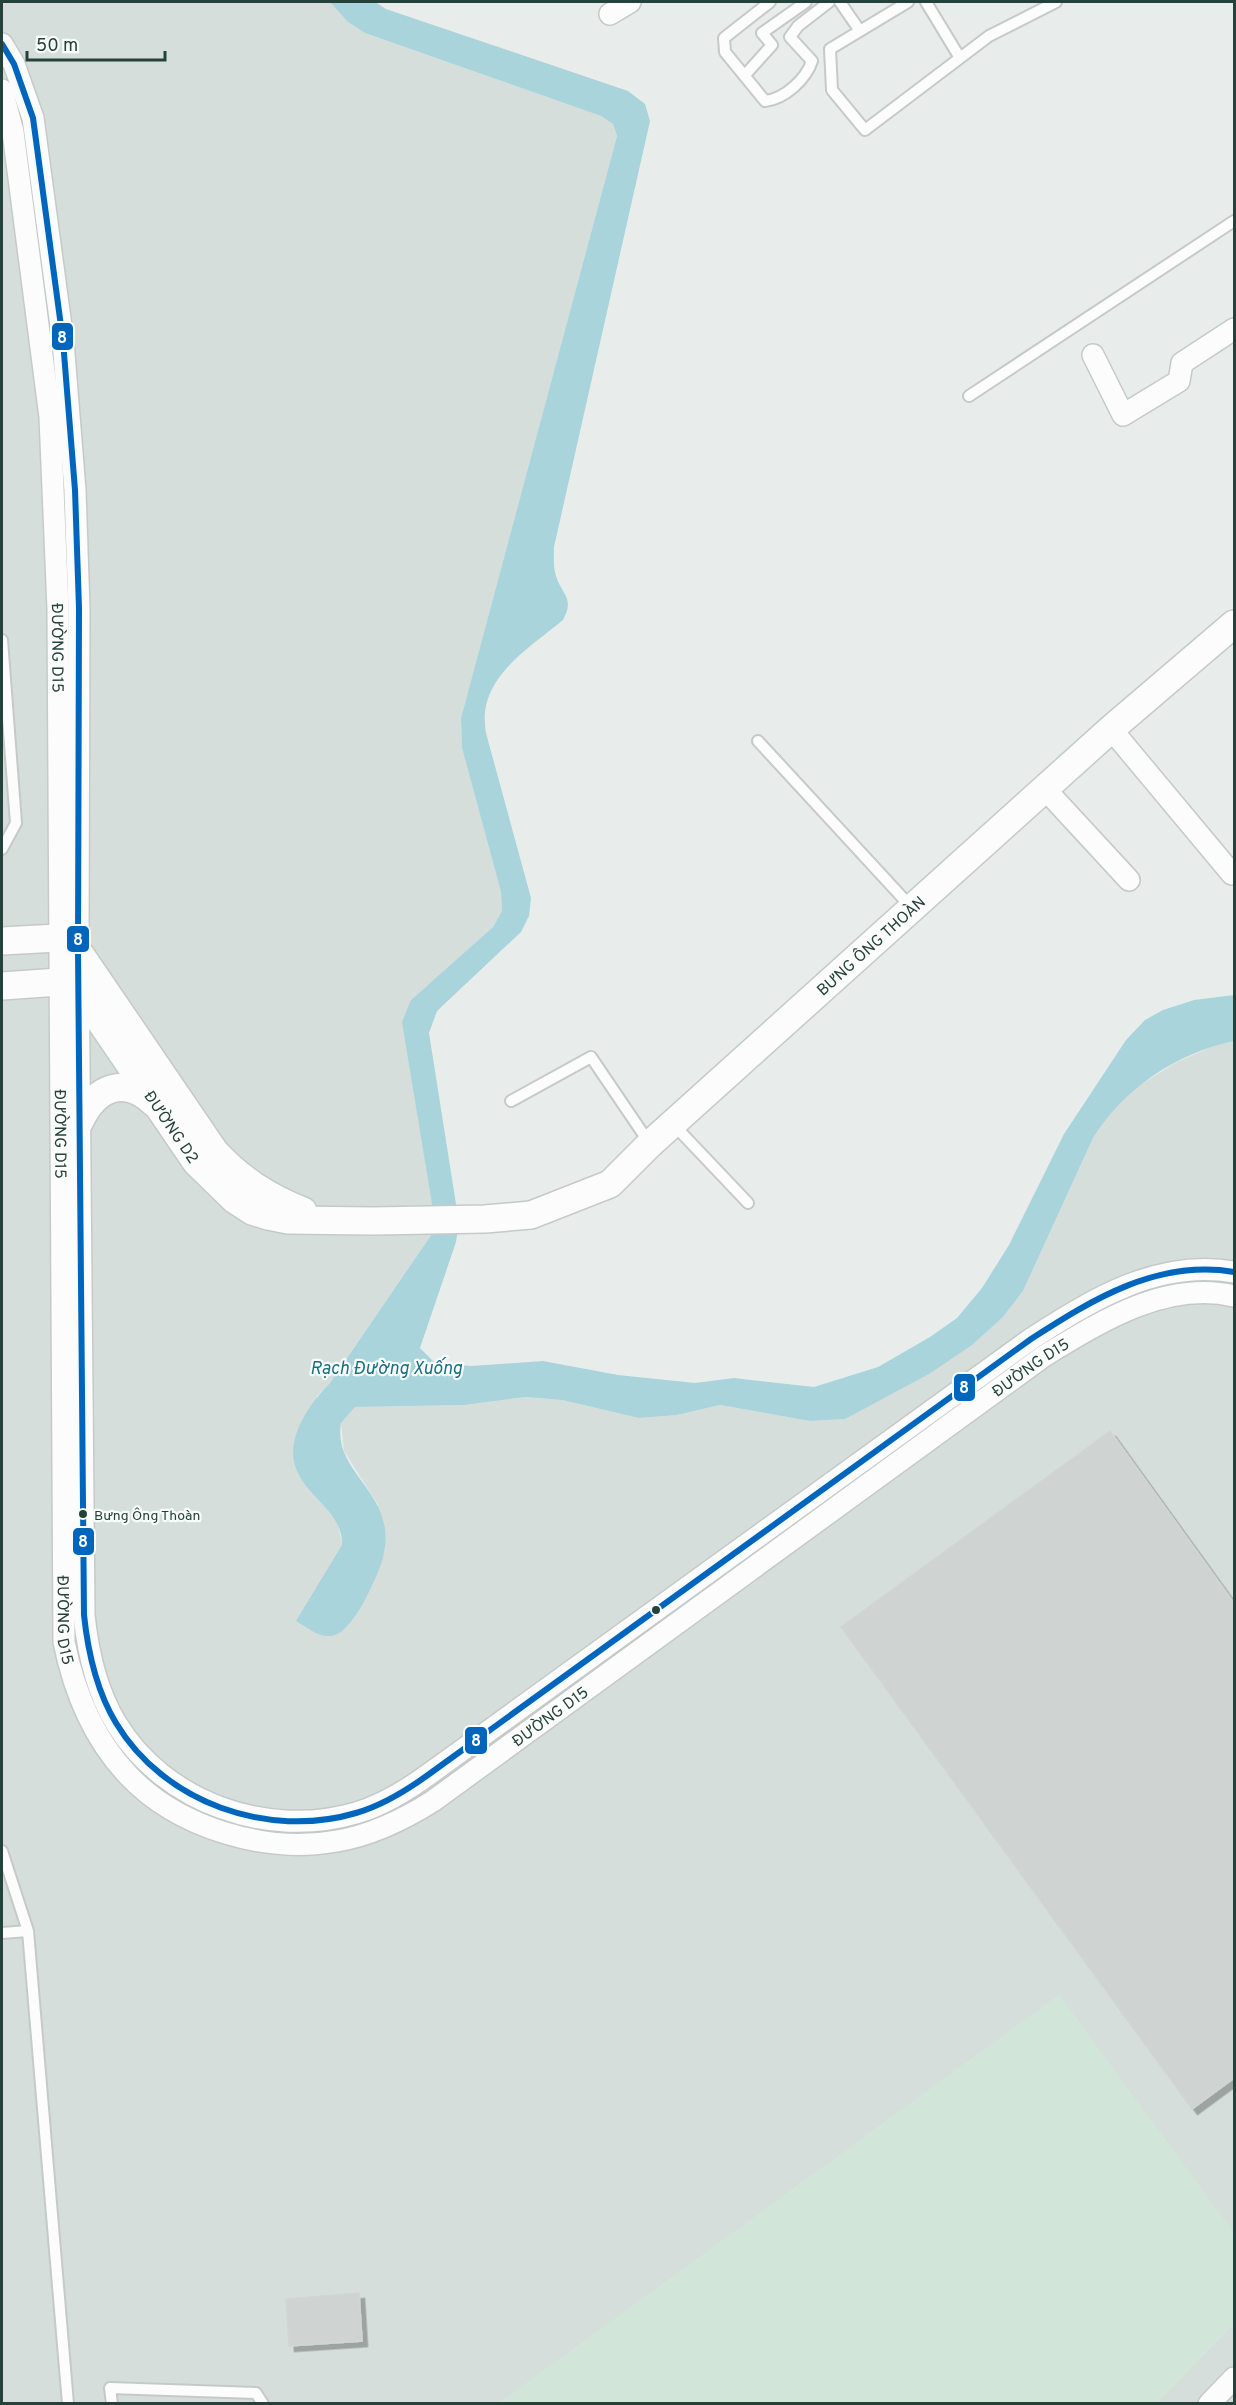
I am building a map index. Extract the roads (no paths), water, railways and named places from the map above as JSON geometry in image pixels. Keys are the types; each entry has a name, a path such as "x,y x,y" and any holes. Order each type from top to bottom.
{"street":[{"path":"610,14 630,2"},
{"name":"ĐƯỜNG D15","path":"2,44 14,64 33,118 71,418 79,608 68,944"},
{"name":"ĐƯỜNG D15","path":"2,90 13,132 50,417 54,486 69,986 64,1642 68,1664 85,1712 112,1755 145,1790 186,1816 211,1828 259,1841 284,1844 335,1842 385,1827 432,1801 1044,1356 1145,1303 1196,1292 1234,1296"},
{"path":"1093,355 1123,415 1179,381 1182,363 1234,328"},
{"name":"BƯNG ÔNG THOÀN","path":"373,1221 485,1220 531,1215 609,1184 672,1124 1044,789 1234,624"},
{"path":"1111,729 1232,874"},
{"path":"1044,789 1129,880"},
{"path":"2,941 68,944"},
{"name":"ĐƯỜNG D2","path":"68,944 215,1152 230,1168 277,1201 321,1218"},
{"path":"2,986 69,986"},
{"name":"ĐƯỜNG D15","path":"69,986 80,1121 84,1615 87,1643 103,1698 116,1724 145,1758 182,1789 227,1810 249,1817 303,1822 356,1814 408,1790 1070,1313 1124,1287 1173,1270 1198,1268 1234,1272"},
{"name":"ĐƯỜNG D2","path":"69,986 196,1162 235,1200 252,1211 288,1220 321,1218 373,1221"},
{"path":"80,1121 88,1106 99,1095 120,1087 141,1093 158,1107"},
{"path":"598,1651 611,1669"},
{"path":"1209,2403 1234,2378"}],"lane":[{"path":"770,2 724,38 724,52 765,101 775,100 807,75 812,61 790,37 798,26 829,2"},
{"path":"745,75 772,45 762,33 806,2"},
{"path":"840,2 860,30"},
{"path":"908,2 830,49 832,90 866,130 989,36 1056,2"},
{"path":"926,2 960,58"},
{"path":"969,396 1234,221"},
{"path":"2,640 16,823 2,849"},
{"path":"758,741 912,908"},
{"path":"511,1101 591,1057 650,1144"},
{"path":"672,1124 748,1203"},
{"path":"2,1851 28,1931 68,2403"},
{"path":"2,1933 28,1931"},
{"path":"112,2403 110,2388 256,2393 263,2403"}],"water":[{"name":"Rạch Đường Xuống","path":"330,2 375,2 386,9 628,91 645,104 650,121 554,547 555,573 568,601 568,607 563,620 520,655 496,681 485,714 486,733 531,898 529,916 521,932 437,1011 429,1033 459,1223 456,1242 420,1348 433,1361 443,1363 471,1366 543,1361 618,1375 695,1383 734,1378 814,1387 878,1367 930,1337 957,1318 982,1288 1009,1245 1064,1134 1126,1040 1145,1020 1163,1010 1194,1000 1234,995 1234,1041 1192,1054 1173,1064 1136,1088 1120,1103 1093,1138 1023,1291 1003,1317 972,1345 929,1374 845,1419 810,1421 720,1405 677,1415 639,1418 562,1400 526,1397 465,1405 355,1407 341,1423 341,1443 348,1460 379,1508 385,1528 384,1551 375,1579 356,1615 341,1632 328,1636 316,1633 296,1621 342,1545 341,1534 338,1524 299,1475 294,1463 295,1438 313,1402 330,1383 436,1228 402,1022 411,1000 493,927 502,911 501,892 462,748 461,718 617,136 613,124 601,116 365,33 348,22"}],"place":[{"name":"Bưng Ông Thoàn","path":"83,1514"}]}
